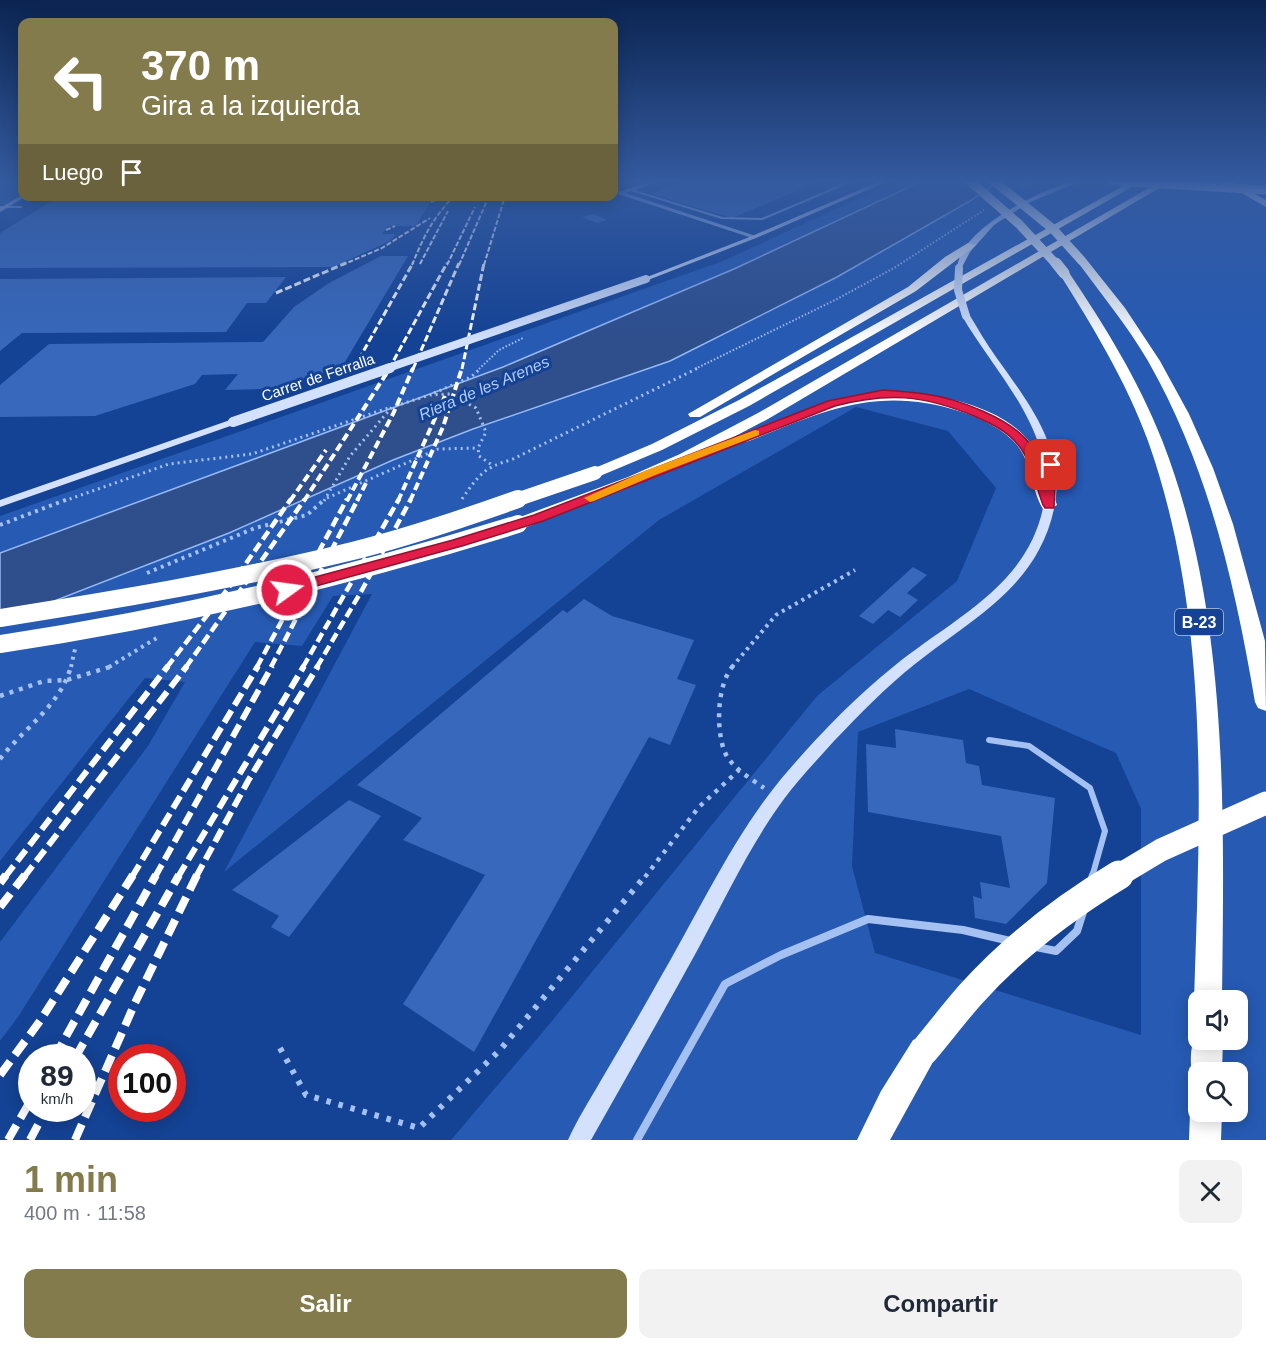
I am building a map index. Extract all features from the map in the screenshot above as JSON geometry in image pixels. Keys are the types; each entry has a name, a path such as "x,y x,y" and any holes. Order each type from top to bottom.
{"highway":[{"name":"B-23","path":"1031,234 1064,273 1102,328 1143,409 1176,502 1191,569 1205,677 1211,770 1208,990"},
{"path":"652,443 744,403 1044,234"},
{"name":"B-23","path":"1058,234 1115,300 1145,343 1192,432 1227,530 1251,626 1266,702"},
{"path":"687,458 1076,234"},
{"path":"0,618 149,594 340,554 437,528 596,473 652,443 912,289 971,244"},
{"path":"0,644 132,624 328,579 538,518 687,458 832,404 883,393 946,401 981,414 1017,436 1027,448 1050,505"},
{"path":"873,1140 892,1102 924,1051 972,993 1007,958 1087,894 1161,850 1266,803"},
{"path":"1205,1140 1206,1122"}],"main road":[{"name":"Carrer de Ferralla","path":"0,504 646,279 761,234"},
{"path":"579,1140 777,797 822,743 876,690 932,644 978,614 1000,593 1032,553 1045,524 1050,505 1051,465 1040,430 1022,398 989,353 966,316 958,290 960,268 965,253 982,234"}],"street":[{"path":"745,234 754,237"}],"lane":[{"path":"637,1140 725,984 781,955 868,919 963,930 1056,951 1077,931 1105,831 1090,788 1029,746 989,740"}],"path":[{"path":"430,395 450,394 476,408 486,432 478,448 479,456 492,465 511,460 837,299 894,268 946,234"},
{"path":"0,525 106,484 169,464 252,454 430,395 471,377 499,350 525,337"},
{"path":"327,498 350,456 392,407"},
{"path":"138,577 255,528 303,518 327,498 438,449 478,448"},
{"path":"777,797 739,770 724,751 718,702 729,670 776,615 855,570"},
{"path":"0,759 11,744 58,696 67,680 75,647"},
{"path":"0,696 44,681 67,680"},
{"path":"280,1048 306,1095 419,1128 500,1050 634,891 699,807 739,770"}],"shaded area":[{"path":"781,234 808,234 734,269 503,367 0,553 0,516 723,261"},
{"path":"912,234 1266,234 1266,1140 451,1140 547,1027 817,696 957,581 996,488 948,431 856,407 659,520 224,872 372,594 333,596 302,646 255,642 18,1017 0,1041 0,942 148,746 185,682 145,678 0,861 0,622 229,533 393,460 473,429 670,361 837,277","holes":["969,689 1116,753 1141,809 1141,1035 875,953 852,866 858,732"]}],"water":[{"name":"Riera de les Arenes","path":"808,234 912,234 837,277 670,361 473,429 393,460 229,533 0,622 0,553 503,367 734,269"}],"building":[{"path":"0,234 396,234 390,241 333,267 0,268"},
{"path":"381,256 408,256 339,372 324,372 318,381 296,380 280,387 225,390 238,374 202,375 195,384 95,416 0,417 0,385 49,344 263,342 294,307 329,283"},
{"path":"286,277 266,303 247,303 226,332 22,333 0,351 0,279"},
{"path":"913,567 927,575 907,593 918,600 900,617 888,610 873,624 859,616"},
{"path":"584,599 612,616 694,640 677,679 696,685 670,745 649,737 474,1052 403,1004 485,875 403,840 422,818 357,785 563,610 567,613"},
{"path":"895,729 963,740 966,763 979,766 982,785 1055,798 1047,883 1006,924 975,918 973,896 982,899 980,882 1010,888 1001,836 868,812 866,744 896,748"},
{"path":"349,800 381,816 289,937 271,927 279,916 232,890"}],"railway":[{"path":"342,265 382,248 404,234"},
{"path":"412,264 426,234"},
{"path":"420,264 436,234"},
{"path":"447,265 462,234"},
{"path":"459,265 472,234"},
{"path":"484,265 493,234"},
{"path":"276,293 346,263"},
{"path":"389,369 447,263"},
{"path":"413,369 459,263"},
{"path":"462,369 484,263"},
{"path":"354,368 412,264"},
{"path":"304,501 390,368"},
{"path":"347,501 393,414 413,368"},
{"path":"410,500 443,427 462,368"},
{"path":"399,500 445,396"},
{"path":"290,501 326,450"},
{"path":"358,499 366,483"},
{"path":"167,667 233,582 291,499"},
{"path":"186,667 305,499"},
{"path":"257,667 347,499"},
{"path":"271,667 358,499"},
{"path":"303,667 399,500"},
{"path":"317,667 410,500"},
{"path":"5,877 168,666"},
{"path":"24,877 187,666"},
{"path":"132,877 258,666"},
{"path":"155,877 272,666"},
{"path":"178,877 304,666"},
{"path":"196,876 248,781 318,666"},
{"path":"0,883 6,875"},
{"path":"0,907 25,875"},
{"path":"0,1075 40,1021 133,875"},
{"path":"62,1044 156,875"},
{"path":"83,1044 179,875"},
{"path":"75,1140 135,1003 196,876"},
{"path":"8,1140 18,1122"},
{"path":"30,1140 40,1122"}],"slow traffic":[{"path":"590,498 651,472 755,433"}],"route":[{"path":"287,590 538,518 587,500 651,472 832,404 860,396 883,393 906,394 946,401 981,414 995,422 1017,436 1027,448 1050,505 1051,465"}]}
